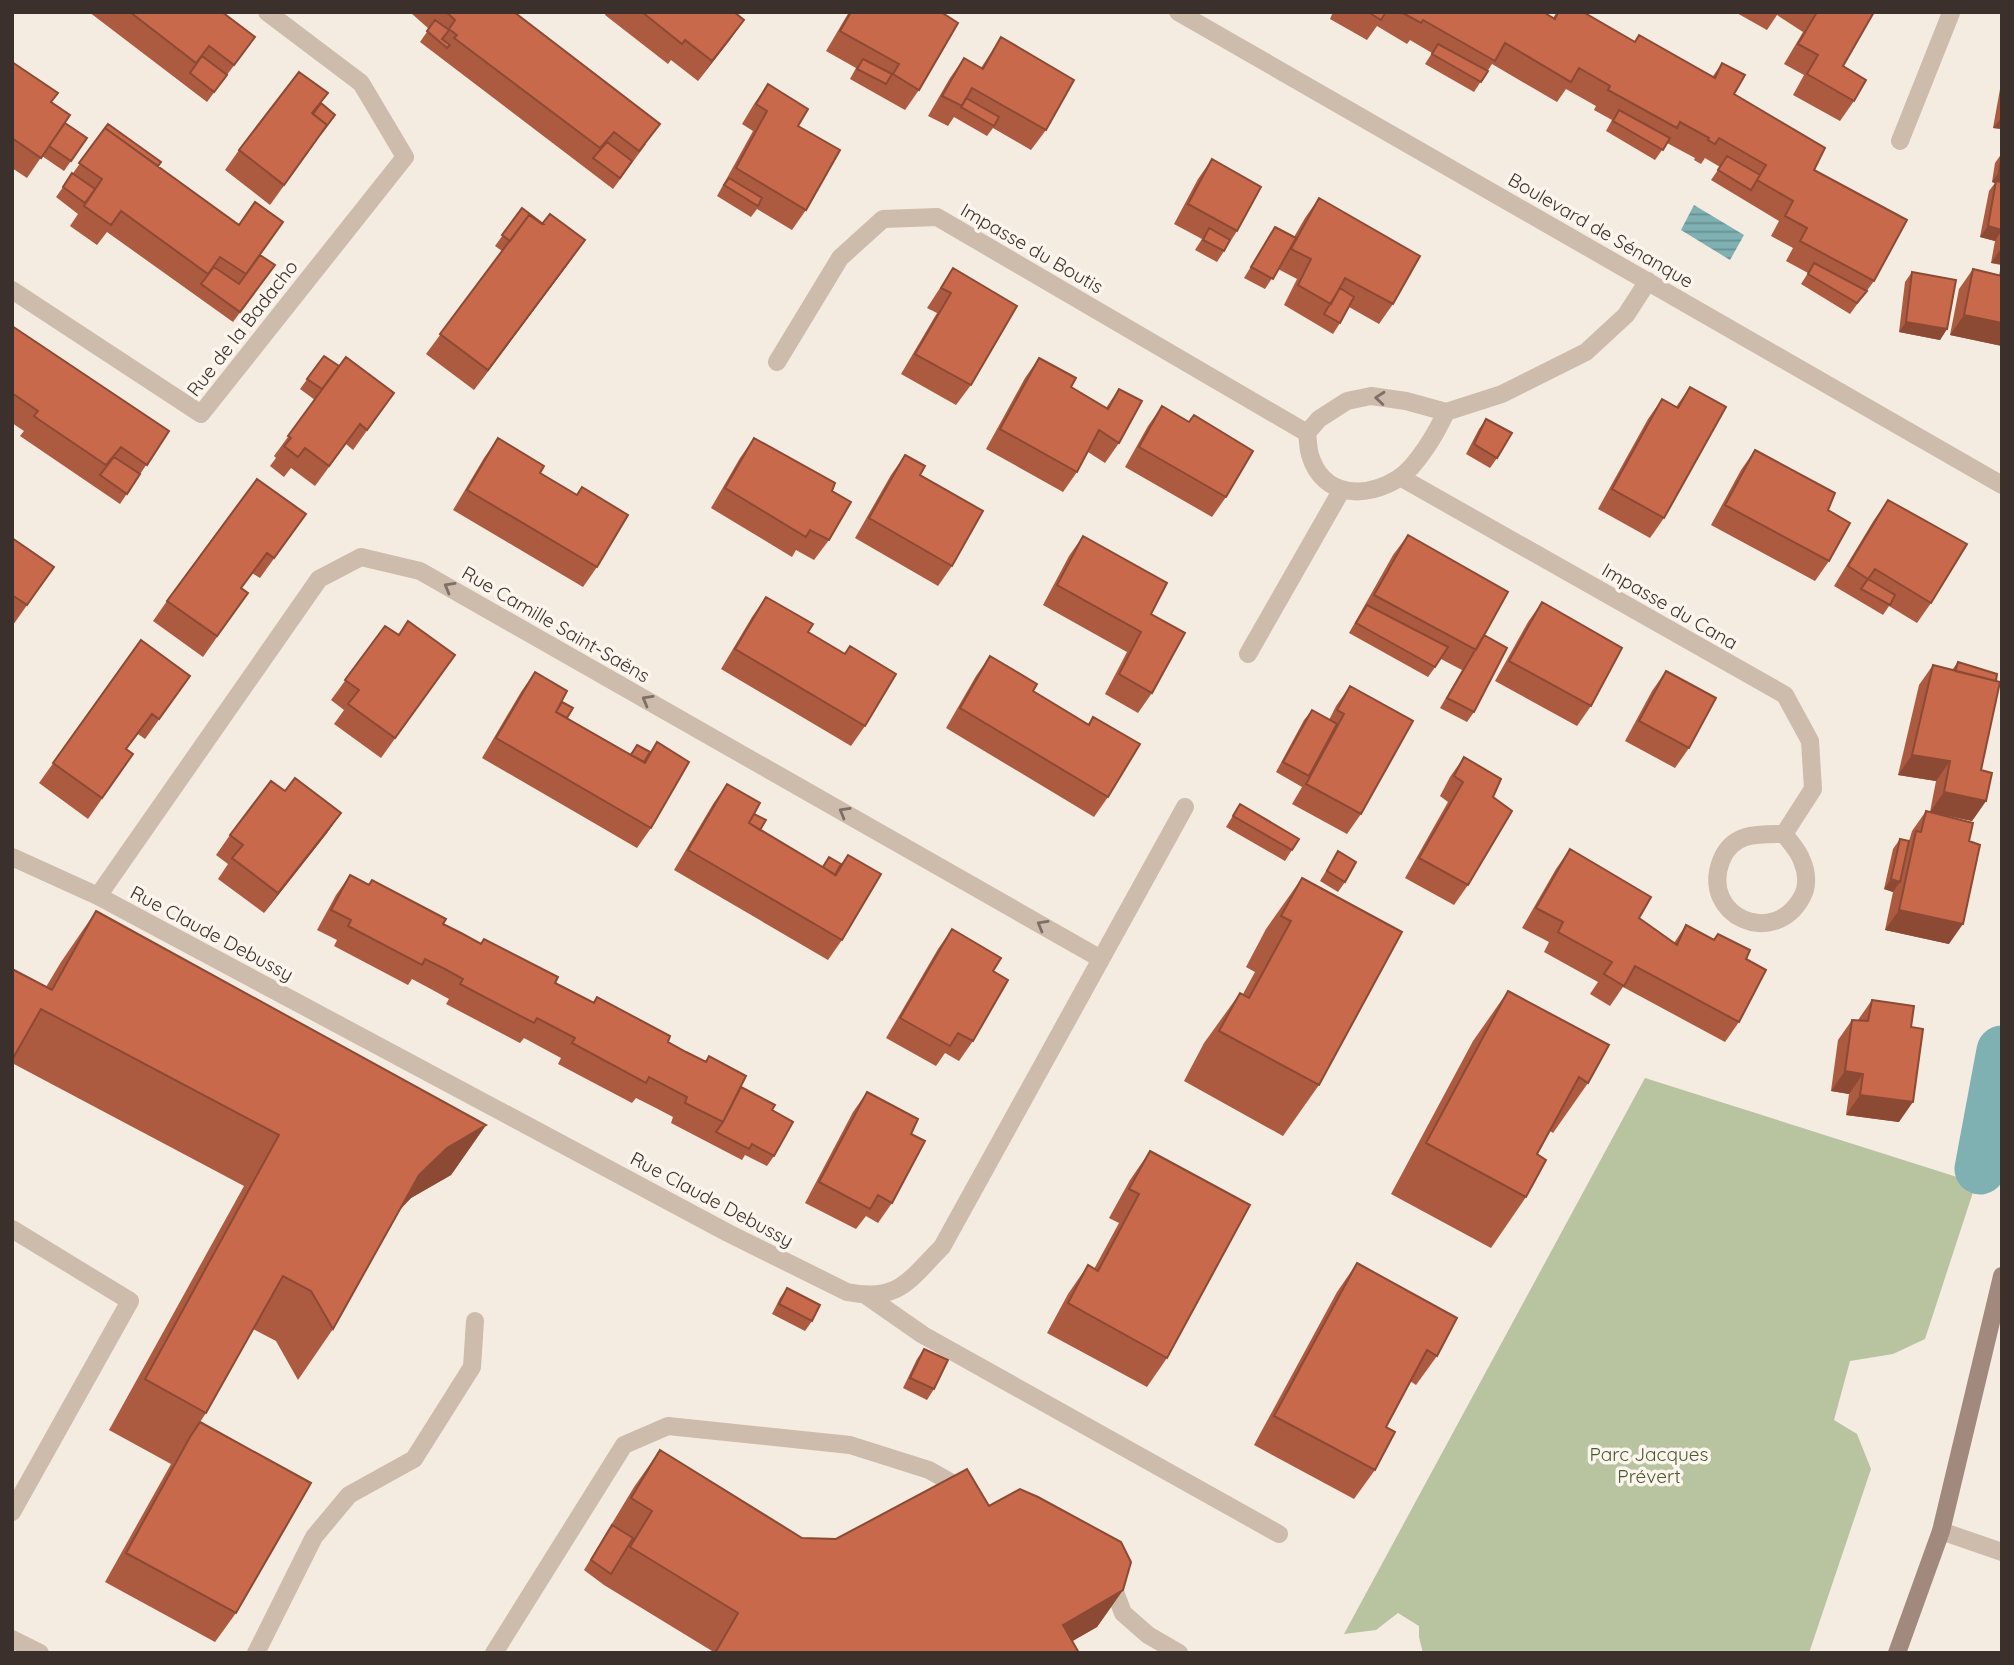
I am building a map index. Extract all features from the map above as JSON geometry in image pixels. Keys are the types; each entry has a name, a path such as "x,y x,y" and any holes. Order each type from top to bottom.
{"main road":[{"path":"1897,1653 1941,1531 2002,1276"}],"street":[{"name":"Rue de la Badacho","path":"12,290 201,414 404,157 361,83 267,12"},
{"name":"Boulevard de Sénanque","path":"1178,12 2002,485"},
{"path":"1900,141 1951,13 1949,12"},
{"name":"Impasse du Boutis","path":"777,362 840,258 883,219 936,217 1307,433"},
{"path":"1446,412 1434,438 1400,477 1369,491 1341,491 1324,479 1310,456 1307,433 1319,419 1348,401 1371,396 1406,401 1446,412 1502,394 1586,352 1626,316 1648,281"},
{"name":"Impasse du Cana","path":"1400,477 1785,695 1810,741 1813,789 1784,834"},
{"path":"1248,654 1341,491"},
{"name":"Rue Camille Saint-Saëns","path":"98,896 319,579 361,556 420,571 1101,958"},
{"name":"Rue Claude Debussy","path":"12,857 98,896 728,1233 847,1292 867,1296 900,1290 942,1247 1185,807"},
{"path":"1752,834 1784,834 1802,859 1806,876 1805,892 1797,907 1784,918 1768,924 1751,923 1736,916 1724,903 1717,887 1717,870 1724,853 1736,842 1752,834"},
{"path":"12,1229 130,1301 12,1512"},
{"path":"867,1296 923,1335 1279,1534"},
{"path":"256,1653 314,1536 349,1495 414,1459 472,1367 475,1321"},
{"path":"494,1653 624,1445 668,1426 850,1445 929,1470 977,1498"},
{"path":"1941,1531 2002,1552"},
{"path":"1096,1568 1115,1592 1123,1613 1147,1636 1179,1653"},
{"path":"12,1639 40,1653"}],"green space":[{"name":"Parc Jacques Prévert","path":"1645,1078 1976,1183 1925,1339 1893,1354 1850,1361 1834,1420 1857,1434 1871,1469 1809,1653 1423,1653 1419,1626 1398,1613 1376,1630 1344,1634"}],"water":[{"path":"1694,205 1744,235 1730,260 1681,230"}],"building":[{"path":"130,12 222,12 255,37 234,65 209,46 196,63"},
{"path":"446,12 514,12 660,124 639,151 614,132 600,148 454,38 457,35 449,29 455,20"},
{"path":"642,12 734,12 744,20 712,61 685,40 682,44"},
{"path":"851,12 941,12 958,23 919,90 893,74 899,64 840,31"},
{"path":"1368,12 1386,12 1381,20"},
{"path":"1401,12 1543,12 1555,19 1558,12 1583,12 1635,42 1639,35 1715,78 1722,63 1745,75 1734,94 1825,148 1814,170 1907,220 1874,281 1800,241 1807,228 1785,216 1793,201 1757,180 1766,165 1719,138 1715,144 1680,122 1677,128 1608,90 1610,86 1579,68 1571,82 1505,43 1495,61 1423,20 1421,23"},
{"path":"1817,12 1874,12 1843,66 1866,80 1854,101 1807,74 1818,55 1798,44"},
{"path":"435,20 449,30 442,39 450,45 447,48 427,31"},
{"path":"1001,37 1074,80 1046,130 972,88 962,106 942,96 964,58 983,69"},
{"path":"1438,44 1488,71 1481,82 1432,54"},
{"path":"202,56 227,75 214,92 190,73"},
{"path":"863,59 892,74 886,84 857,69"},
{"path":"12,62 58,93 51,102 70,115 41,158 12,138"},
{"path":"299,72 328,93 312,113 327,125 284,185 239,150"},
{"path":"768,84 808,109 798,126 840,150 806,210 736,168 767,111 756,104"},
{"path":"966,98 999,117 994,126 961,107"},
{"path":"321,103 335,115 320,135 327,125 313,114"},
{"path":"1619,110 1670,138 1663,150 1613,121"},
{"path":"65,123 87,138 71,161 49,146"},
{"path":"108,124 161,162 158,166 105,128"},
{"path":"105,128 239,225 255,202 283,222 246,274 220,257 208,274 121,211 111,225 84,206 102,179 79,163"},
{"path":"607,142 632,161 620,178 593,158"},
{"path":"1727,156 1760,175 1751,190 1718,170"},
{"path":"1212,159 1261,187 1237,231 1188,204"},
{"path":"72,173 95,189 85,203 63,187"},
{"path":"729,178 762,198 758,206 724,185"},
{"path":"1996,181 2002,182 2002,230 1988,226"},
{"path":"1319,198 1420,256 1393,304 1345,278 1331,304 1298,285 1311,259 1291,249"},
{"path":"522,208 543,224 529,215 510,241 502,235"},
{"path":"550,214 585,240 488,370 440,334 529,215 542,224"},
{"path":"1275,227 1296,238 1273,279 1251,267"},
{"path":"1209,228 1230,240 1224,251 1203,240"},
{"path":"260,255 275,265 240,312 201,284 214,267 239,284"},
{"path":"1814,263 1867,291 1857,303 1808,274"},
{"path":"953,268 1017,306 971,385 915,354 951,293 941,288"},
{"path":"1973,269 2002,276 2002,323 1964,315"},
{"path":"1912,272 1956,280 1947,329 1906,322"},
{"path":"1340,288 1354,297 1340,323 1324,314"},
{"path":"12,326 169,431 147,465 121,447 106,465 34,416 38,411 12,393"},
{"path":"324,356 339,366 322,389 307,379"},
{"path":"346,357 394,393 367,430 360,424 329,466 305,448 298,457 284,446 291,438 288,436"},
{"path":"1039,358 1076,378 1071,387 1108,409 1119,389 1142,401 1119,443 1099,430 1077,472 1000,429"},
{"path":"1690,387 1726,407 1664,518 1612,489 1662,399 1678,408"},
{"path":"1162,406 1189,422 1194,415 1253,451 1226,497 1139,447"},
{"path":"1486,419 1512,433 1497,458 1474,444"},
{"path":"498,438 544,466 540,473 577,495 582,487 628,515 597,567 467,490"},
{"path":"754,438 835,483 832,491 851,502 829,540 810,530 806,537 725,488"},
{"path":"1755,450 1835,493 1828,510 1850,523 1829,561 1725,505"},
{"path":"905,455 925,466 920,475 983,511 952,566 869,518"},
{"path":"114,457 140,474 127,494 100,475"},
{"path":"257,479 306,514 274,558 267,553 241,588 248,593 217,636 167,601"},
{"path":"1888,500 1967,544 1931,603 1875,569 1868,579 1848,566"},
{"path":"1408,535 1508,592 1476,650 1374,595"},
{"path":"1083,536 1167,583 1151,614 1185,633 1152,693 1119,674 1141,632 1057,585"},
{"path":"12,538 54,567 27,605 12,595"},
{"path":"1868,579 1895,595 1890,605 1861,589"},
{"path":"766,597 813,624 808,632 845,654 850,646 896,674 865,726 735,649"},
{"path":"1542,602 1622,648 1591,706 1509,661"},
{"path":"1367,605 1448,647 1435,667 1356,623"},
{"path":"408,621 455,655 395,738 348,704 359,690 345,680 385,626 399,635"},
{"path":"1484,635 1507,648 1474,712 1447,698"},
{"path":"141,640 190,676 159,719 152,714 126,749 133,754 102,798 53,763"},
{"path":"990,656 1037,684 1033,691 1089,725 1093,717 1140,744 1108,797 960,708"},
{"path":"1958,662 1997,674 1996,681 1955,671"},
{"path":"1933,665 2000,682 1981,770 1992,773 1986,801 1944,792 1950,761 1912,755"},
{"path":"1666,671 1716,698 1689,748 1639,721"},
{"path":"535,672 567,691 556,712 645,763 657,742 689,762 651,828 496,738"},
{"path":"1350,686 1413,721 1361,814 1306,784 1344,714 1337,710"},
{"path":"562,702 573,708 567,718 556,712"},
{"path":"1312,710 1337,724 1309,776 1283,762"},
{"path":"637,745 650,752 644,762 631,755"},
{"path":"1464,757 1501,779 1493,797 1512,811 1468,885 1419,858 1463,782 1454,776"},
{"path":"295,778 341,813 278,893 232,858 243,845 230,835 271,781 285,791"},
{"path":"727,784 760,803 749,823 836,875 848,855 881,874 842,940 688,850"},
{"path":"1240,804 1299,839 1292,850 1233,816"},
{"path":"1926,811 1973,823 1969,841 1980,845 1963,924 1899,910 1916,831 1921,832"},
{"path":"754,814 766,820 760,830 749,823"},
{"path":"1900,839 1909,841 1900,882 1891,879"},
{"path":"1570,849 1651,897 1639,918 1677,945 1686,925 1714,940 1718,934 1750,950 1746,959 1766,970 1739,1022 1635,966 1624,986 1604,974 1612,962 1558,932 1563,922 1536,908"},
{"path":"1338,851 1356,862 1345,882 1327,871"},
{"path":"829,857 841,864 835,875 823,867"},
{"path":"350,875 369,885 372,880 446,919 443,924 481,944 484,939 558,977 555,983 594,1003 597,997 670,1036 668,1042 686,1052 706,1062 709,1056 746,1076 723,1122 685,1103 687,1097 649,1077 646,1083 572,1043 575,1038 537,1018 534,1023 460,984 463,979 443,968 425,959 422,965 348,926 351,920 331,910"},
{"path":"1302,878 1402,932 1319,1085 1219,1031 1240,993 1249,998 1291,921 1281,916"},
{"path":"96,911 486,1125 447,1148 419,1175 333,1329 311,1291 283,1276 206,1413 145,1379 279,1135 41,1009 12,1060 12,969 52,990"},
{"path":"952,929 1001,958 993,971 1008,980 973,1041 958,1033 950,1046 900,1018"},
{"path":"1508,991 1609,1045 1588,1083 1579,1077 1537,1154 1546,1160 1526,1197 1426,1143"},
{"path":"1872,1000 1914,1006 1911,1027 1923,1029 1913,1102 1860,1095 1863,1074 1845,1071 1852,1020 1868,1021"},
{"path":"741,1087 775,1105 772,1110 793,1122 774,1156 752,1144 749,1149 716,1132"},
{"path":"867,1092 918,1119 911,1134 925,1141 892,1203 878,1195 870,1209 819,1182"},
{"path":"1150,1151 1250,1205 1167,1358 1068,1303 1088,1265 1098,1271 1139,1194 1129,1189"},
{"path":"1357,1263 1457,1318 1437,1356 1427,1350 1386,1427 1395,1432 1375,1470 1274,1416"},
{"path":"787,1288 820,1305 812,1321 779,1304"},
{"path":"924,1349 948,1360 934,1389 910,1378"},
{"path":"200,1422 311,1483 236,1613 126,1553"},
{"path":"660,1450 802,1538 836,1539 967,1469 989,1506 1020,1489 1121,1542 1131,1562 1123,1590 1063,1625 1079,1653 715,1653 738,1613 630,1547 652,1511 631,1498"},
{"path":"612,1525 633,1538 611,1574 591,1560"}],"waterway":[{"path":"1980,1169 2002,1051"}]}
